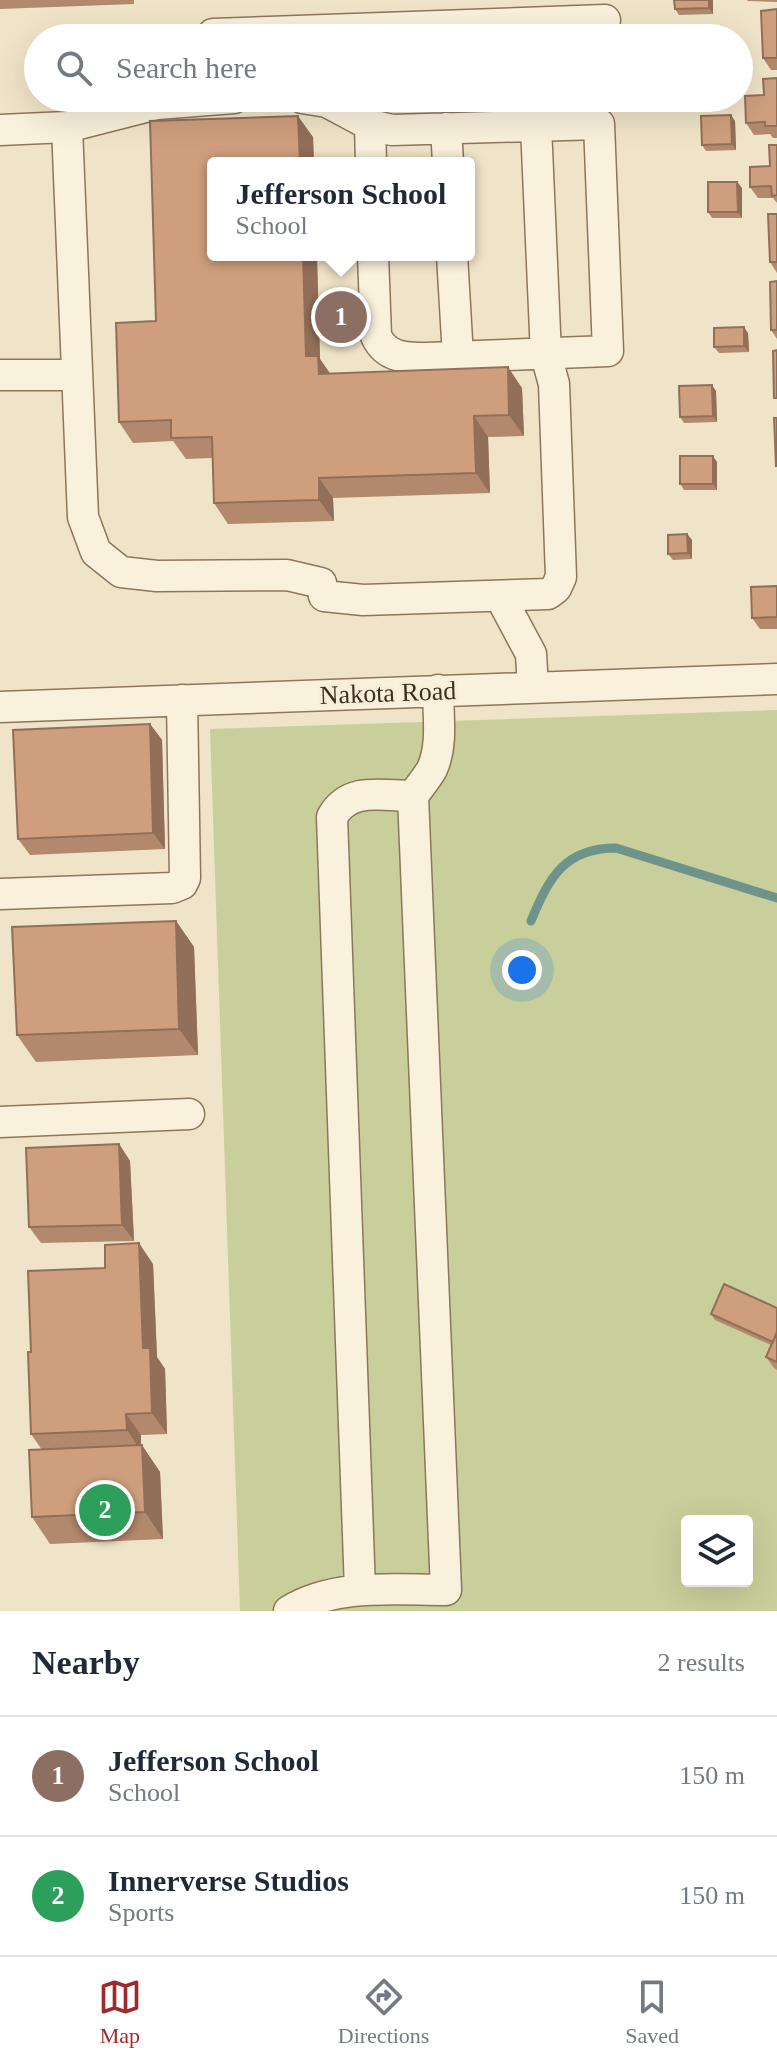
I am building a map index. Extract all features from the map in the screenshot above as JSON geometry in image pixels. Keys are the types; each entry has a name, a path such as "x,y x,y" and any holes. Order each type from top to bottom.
{"street":[{"path":"313,24 413,14 605,20"},
{"path":"0,130 67,127 126,112"},
{"path":"346,112 370,125 392,130 599,124 608,351 404,358 390,353 380,345 374,322 373,261"},
{"path":"370,125 371,157"},
{"path":"67,127 83,517 96,552 121,572 157,576 287,575 321,583 324,596 363,600 548,594 556,588 561,577 554,384 546,355 536,126"},
{"path":"446,128 448,157"},
{"path":"452,261 458,357"},
{"path":"0,375 77,375"},
{"path":"500,596 531,654 533,688"},
{"name":"Nakota Road","path":"0,707 777,679"},
{"path":"289,1611 309,1599 360,1590 446,1590 413,796 432,769 436,753 439,739 438,690"},
{"path":"0,894 172,888 182,884 185,878 182,700"},
{"path":"360,1590 332,817 338,806 352,796 413,796"},
{"path":"0,1122 189,1114"}],"green space":[{"path":"777,710 777,1611 240,1611 210,729"}],"building":[{"path":"674,0 709,0 709,8 675,9"},
{"path":"777,9 777,58 763,58 761,11"},
{"path":"777,78 777,126 765,126 765,122 746,123 746,112 753,112 753,96 764,95 763,79"},
{"path":"731,115 732,144 702,145 701,116"},
{"path":"298,116 300,157 207,157 207,261 303,261 306,356 318,356 319,374 508,367 509,415 474,416 476,473 319,478 319,500 214,503 212,437 171,438 171,420 119,422 116,323 156,321 150,121"},
{"path":"769,145 777,145 777,195 772,196 771,186 750,187 750,167 770,166"},
{"path":"708,182 737,182 738,212 708,212"},
{"path":"768,214 777,214 777,262 770,262"},
{"path":"777,281 777,330 771,330 770,282"},
{"path":"744,327 744,346 714,347 714,328"},
{"path":"777,350 777,398 774,398 773,351"},
{"path":"712,385 713,416 680,417 679,386"},
{"path":"774,418 777,418 777,466 776,466"},
{"path":"680,456 713,456 713,484 680,484"},
{"path":"687,534 688,553 668,554 668,535"},
{"path":"777,586 777,617 752,618 751,587"},
{"path":"150,724 153,833 18,839 13,730"},
{"path":"176,921 179,1029 17,1035 12,927"},
{"path":"119,1144 122,1225 29,1227 26,1148"},
{"path":"139,1243 143,1348 150,1348 152,1413 126,1414 127,1430 31,1434 28,1271 105,1268 105,1245"},
{"path":"724,1284 777,1308 777,1332 773,1342 711,1314"},
{"path":"777,1332 777,1362 766,1357"},
{"path":"142,1445 145,1512 32,1517 29,1450"}],"waterway":[{"path":"531,921 545,891 561,868 583,853 598,849 616,848 777,898"}],"place":[{"name":"Jefferson School","path":"341,317"},
{"name":"Innerverse Studios","path":"105,1510"}]}
